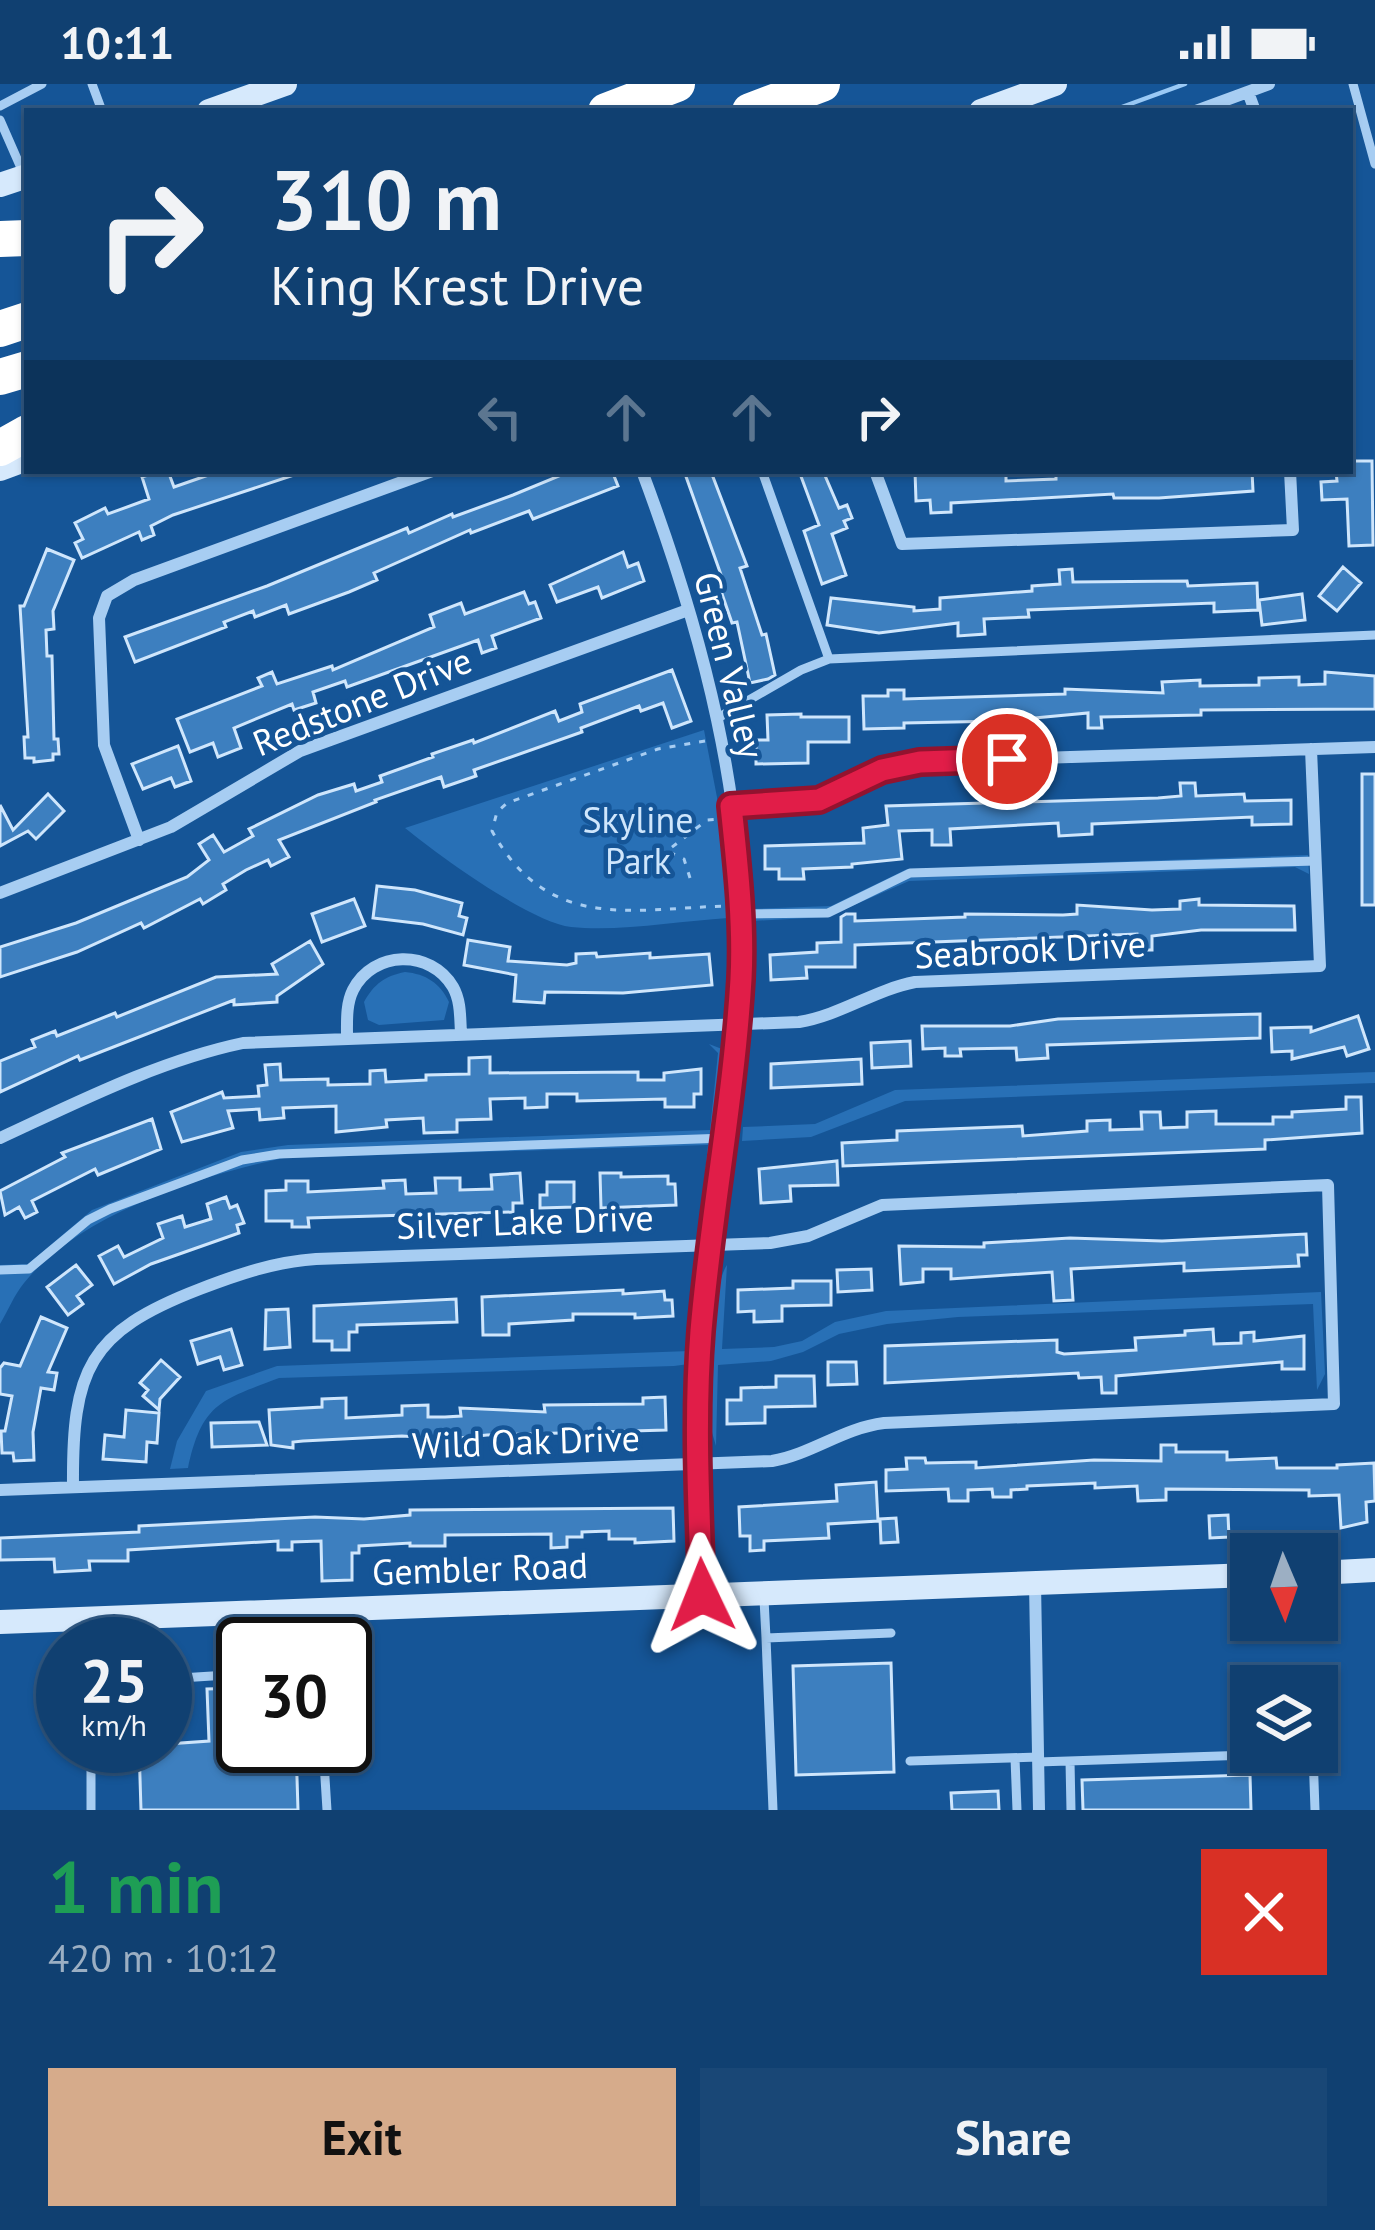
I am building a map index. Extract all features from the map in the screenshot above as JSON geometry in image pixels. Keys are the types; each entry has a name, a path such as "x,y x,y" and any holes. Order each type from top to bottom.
{"highway":[{"path":"614,108 676,84"},
{"path":"758,108 822,84"}],"main road":[{"path":"989,108 1054,84"},
{"path":"217,108 281,85"},
{"path":"1338,1572 1375,1570"},
{"name":"Gembler Road","path":"192,1621 284,1611 1230,1576"},
{"name":"Gembler Road","path":"0,1622 36,1625"}],"street":[{"path":"1204,108 1269,84"},
{"path":"1248,92 1254,108"},
{"path":"139,840 104,745 99,618 106,596 134,580 424,474"},
{"name":"Green Valley","path":"643,474 688,610 716,719 732,812 739,910 741,976 701,1333 702,1595"},
{"path":"876,474 902,544 1293,530 1290,474"},
{"name":"Redstone Drive","path":"0,893 170,827 300,751 688,610"},
{"path":"732,812 819,800 882,770 920,762 1375,747"},
{"path":"1311,749 1316,861"},
{"name":"Seabrook Drive","path":"0,1138 63,1106 213,1049 243,1043 821,1018 881,991 915,982 1320,966 1316,861"},
{"path":"347,1036 349,1002 359,980 372,968 403,959 428,963 452,986 461,1033"},
{"name":"Silver Lake Drive","path":"73,1487 74,1414 102,1347 115,1331 154,1306 237,1274 283,1261 792,1240 882,1205 1328,1185 1334,1404"},
{"name":"Wild Oak Drive","path":"0,1490 698,1464 788,1458 848,1430 884,1423 1334,1404"},
{"path":"1034,1583 1039,1810"}],"lane":[{"path":"0,106 42,84"},
{"path":"1353,84 1375,164"},
{"path":"0,120 24,172"},
{"path":"763,474 829,658"},
{"path":"716,719 829,658 1375,635"},
{"path":"739,910 828,913 910,873 1316,861"},
{"path":"0,1270 29,1269 88,1220 110,1209 259,1156 725,1138"},
{"path":"764,1593 772,1810"},
{"path":"284,1611 284,1617"},
{"path":"766,1638 891,1633"},
{"path":"910,1761 1313,1753 1315,1810"},
{"path":"1015,1758 1016,1810"},
{"path":"1070,1761 1071,1810"},
{"path":"91,1773 92,1810"},
{"path":"325,1773 327,1810"}],"path":[{"path":"720,739 658,749 507,803 497,812 492,832 535,883 565,902 603,910 739,910"},
{"path":"690,878 684,859 667,850 707,820 732,812"}],"green space":[{"name":"Skyline Park","path":"704,730 721,818 728,918 609,928 553,922 485,886 405,828"},
{"path":"1308,855 1309,874 1295,867 909,881 827,917 752,921 752,909 831,906 907,869"},
{"path":"405,972 437,985 449,1002 444,1020 379,1025 368,1020 364,1002 372,990"},
{"path":"709,1044 722,1049 724,1085 715,1162 700,1221 708,1145 284,1158 179,1187 108,1218 47,1259 20,1288 0,1324 0,1265 28,1264 92,1210 241,1152 288,1145 710,1130 718,1053"},
{"path":"1375,1072 1375,1083 905,1101 811,1137 742,1141 743,1127 815,1124 895,1090"},
{"path":"727,1265 722,1349 802,1341 835,1322 886,1311 1321,1292 1325,1374 1317,1390 1313,1304 958,1317 887,1324 839,1334 771,1361 718,1365 716,1446 711,1429 713,1343"},
{"path":"690,1351 689,1364 674,1366 279,1378 217,1407 200,1430 188,1468 170,1469 177,1441 206,1391 277,1366"}],"building":[{"path":"1353,461 1372,461 1373,545 1349,546 1347,499 1322,500 1321,482 1337,481 1336,474 1353,474"},
{"path":"169,474 174,487 211,474 297,474 173,515 151,526 154,535 142,540 139,532 82,558 75,543 83,539 75,523 105,508 108,514 149,499 142,477"},
{"path":"564,474 613,474 618,486 533,519 529,511 470,530 374,573 377,580 349,592 289,614 286,605 255,617 253,611 224,622 226,627 135,662 125,637 267,586 407,528 409,533"},
{"path":"685,474 713,477 747,566 740,568 762,635 766,634 775,675 768,679 750,683 737,622 732,623 720,588 725,586"},
{"path":"800,474 824,474 839,508 847,505 852,518 844,521 847,528 832,534 846,575 822,584 804,531 819,525"},
{"path":"915,474 1006,474 1006,481 1056,479 1056,474 1252,474 1253,491 951,503 951,512 931,513 930,500 916,501"},
{"path":"47,549 74,560 53,611 54,629 46,630 59,754 53,754 53,760 34,762 34,758 25,758 24,737 28,737 20,606 24,606"},
{"path":"623,552 628,567 638,563 644,581 602,598 598,587 557,602 550,585"},
{"path":"1343,567 1361,583 1337,611 1319,596"},
{"path":"1072,569 1073,582 1257,583 1258,610 1214,612 1214,603 1028,610 1029,617 984,619 985,634 958,636 958,623 879,633 827,625 831,598 914,607 914,611 940,609 940,598 1032,591 1032,586 1060,584 1059,570"},
{"path":"524,592 529,604 535,602 541,618 492,636 496,648 482,653 478,640 347,687 345,681 313,692 316,703 294,710 292,704 234,728 241,748 218,757 213,743 190,752 177,719 262,686 258,678 272,672 277,684 332,666 333,670 434,627 430,615 461,603 465,614"},
{"path":"1302,594 1305,620 1262,625 1259,600"},
{"path":"672,670 691,721 672,728 663,703 641,711 639,706 581,728 582,732 474,770 476,776 444,787 441,777 375,800 279,840 289,857 246,870 203,904 200,899 144,928 141,923 77,952 0,977 0,947 76,923 187,877 209,860 199,844 213,835 224,852 253,836 249,829 318,795 354,784 356,791 382,782 380,776 432,754 555,711 559,721 582,712 580,704"},
{"path":"1325,672 1375,676 1375,709 1201,710 1201,715 1101,717 1102,728 1088,728 1088,713 864,729 863,696 888,696 888,690 904,690 904,699 1065,694 1065,689 1163,693 1162,682 1259,685 1259,678 1299,677 1299,685 1325,684"},
{"path":"767,715 849,717 849,742 808,742 808,763 756,764 756,740 768,740"},
{"path":"178,746 191,781 175,787 171,778 143,789 132,764"},
{"path":"1362,774 1375,774 1375,905 1362,905"},
{"path":"1180,783 1195,783 1196,796 1244,794 1245,801 1291,800 1291,824 1252,825 1252,817 1092,824 1092,834 1059,836 1058,823 950,829 951,845 932,845 932,830 899,831 902,859 803,869 804,879 779,879 779,869 765,869 765,846 864,843 863,828 888,825 886,806 1158,798 1181,796"},
{"path":"48,794 64,811 36,839 28,831 0,846 0,805 13,830"},
{"path":"377,886 462,903 459,916 467,918 463,935 373,918"},
{"path":"354,899 365,926 322,942 312,914"},
{"path":"1199,899 1199,905 1294,906 1295,930 1201,930 1152,936 1152,950 1138,950 1137,934 855,945 855,967 806,967 807,978 771,980 770,955 817,952 817,943 841,942 841,917 846,914 855,914 855,921 965,914 1063,915 1077,914 1077,905 1180,909 1180,901"},
{"path":"468,940 510,947 508,961 567,965 576,963 576,954 650,953 650,958 709,954 712,985 623,993 545,992 544,1003 514,1001 516,975 464,965"},
{"path":"310,941 323,964 277,996 277,1002 234,1005 234,1000 80,1060 78,1056 0,1092 0,1061 35,1047 32,1040 55,1031 57,1036 115,1013 117,1017 216,977 277,974 272,964"},
{"path":"1260,1014 1260,1038 1047,1045 1048,1058 1017,1060 1016,1048 960,1049 961,1056 945,1056 945,1048 923,1049 922,1026"},
{"path":"1358,1016 1369,1049 1347,1056 1344,1047 1292,1059 1292,1051 1272,1052 1271,1028 1311,1027 1311,1032"},
{"path":"910,1041 911,1066 872,1068 871,1043"},
{"path":"490,1057 490,1073 638,1072 638,1080 664,1080 664,1073 701,1069 701,1094 694,1094 694,1107 665,1107 665,1099 577,1101 577,1094 547,1094 547,1107 525,1108 525,1098 490,1099 491,1119 457,1120 457,1132 424,1133 423,1118 386,1120 387,1127 336,1132 336,1106 283,1108 284,1118 260,1120 259,1109 228,1111 233,1128 182,1142 171,1112 222,1092 224,1098 259,1096 258,1086 267,1085 265,1065 280,1064 281,1080 370,1084 370,1071 385,1070 386,1082 426,1080 426,1075 469,1074 469,1058"},
{"path":"861,1059 862,1084 771,1088 771,1064"},
{"path":"1346,1097 1361,1097 1362,1133 1265,1140 1265,1149 843,1166 842,1143 897,1140 897,1131 1022,1126 1023,1136 1087,1131 1087,1121 1110,1120 1110,1130 1142,1129 1141,1112 1160,1112 1161,1128 1187,1127 1187,1112 1216,1111 1216,1124 1273,1124 1273,1117 1292,1117 1292,1112 1346,1109"},
{"path":"152,1119 161,1149 98,1175 95,1169 32,1201 37,1212 25,1218 19,1207 5,1215 0,1191 65,1157 62,1153"},
{"path":"837,1161 838,1185 790,1186 791,1201 761,1203 759,1169"},
{"path":"520,1173 522,1203 513,1203 513,1212 308,1218 309,1227 266,1221 266,1191 286,1190 286,1181 308,1181 308,1192 384,1188 383,1181 405,1180 406,1194 436,1193 435,1178 460,1178 460,1190 492,1189 491,1175"},
{"path":"600,1173 668,1176 668,1184 675,1184 676,1205 601,1208"},
{"path":"547,1182 574,1182 574,1207 540,1208"},
{"path":"226,1197 230,1208 237,1205 244,1223 237,1225 239,1233 151,1264 114,1284 99,1256 118,1246 124,1257 163,1238 158,1224 182,1216 185,1227 211,1219 207,1204"},
{"path":"1306,1234 1307,1255 1298,1255 1299,1266 1184,1271 1184,1263 1071,1269 1073,1300 1054,1301 1052,1272 951,1279 951,1269 923,1269 923,1282 901,1284 899,1246"},
{"path":"76,1265 92,1285 77,1296 83,1304 68,1315 47,1287"},
{"path":"871,1269 872,1290 838,1292 837,1270"},
{"path":"793,1281 831,1281 831,1305 782,1306 782,1321 754,1322 754,1311 738,1312 738,1290 793,1288"},
{"path":"623,1290 623,1294 664,1291 665,1300 672,1300 673,1316 573,1314 573,1320 509,1324 509,1335 483,1335 482,1297"},
{"path":"456,1299 457,1322 357,1325 357,1332 349,1332 349,1350 332,1350 332,1341 314,1341 314,1306"},
{"path":"288,1309 290,1347 265,1349 266,1310"},
{"path":"41,1317 67,1328 48,1372 57,1373 54,1390 41,1388 33,1432 34,1460 14,1461 13,1453 2,1453 1,1431 5,1431 12,1396 0,1394 0,1368 4,1363 20,1366"},
{"path":"231,1329 242,1365 224,1370 220,1357 198,1364 191,1341"},
{"path":"1213,1329 1214,1344 1241,1343 1241,1333 1254,1332 1254,1341 1304,1336 1304,1369 1282,1369 1282,1362 1116,1376 1116,1393 1102,1393 1101,1377 1079,1378 1078,1373 885,1383 885,1346 1057,1340 1057,1352 1064,1354 1136,1350 1135,1338"},
{"path":"161,1360 180,1377 160,1399 159,1410 143,1396 148,1390 140,1383"},
{"path":"828,1362 856,1362 857,1384 828,1385"},
{"path":"776,1376 814,1376 815,1406 765,1407 765,1423 727,1424 727,1400 741,1400 741,1388 776,1387"},
{"path":"665,1397 666,1430 449,1439 402,1436 293,1442 293,1448 271,1445 269,1410 322,1407 322,1399 346,1398 346,1418 402,1415 402,1406 428,1405 428,1417 445,1417 461,1416 460,1408 545,1412 544,1405 643,1404 643,1398"},
{"path":"126,1410 159,1413 157,1443 147,1442 146,1462 103,1459 105,1435 124,1437"},
{"path":"259,1422 267,1445 212,1447 211,1423"},
{"path":"1161,1445 1176,1445 1176,1452 1227,1452 1227,1460 1276,1458 1277,1468 1374,1463 1375,1501 1366,1502 1367,1522 1341,1528 1339,1495 1309,1496 1309,1490 1166,1489 1166,1500 1138,1501 1137,1486 1095,1488 1095,1483 1027,1486 1011,1490 1011,1497 993,1497 992,1489 968,1490 968,1501 949,1501 948,1489 886,1491 886,1470 907,1469 906,1458 925,1458 926,1463 976,1462 976,1468 1161,1461"},
{"path":"876,1482 878,1521 828,1524 829,1538 764,1541 764,1550 750,1551 750,1536 740,1536 739,1507 837,1501 836,1485"},
{"path":"673,1508 674,1541 635,1543 635,1539 609,1539 609,1531 582,1532 582,1537 567,1537 567,1547 551,1548 551,1534 445,1535 445,1546 359,1546 359,1553 352,1553 352,1580 322,1581 321,1541 292,1542 292,1550 278,1550 278,1541 128,1550 128,1561 89,1561 90,1570 55,1572 54,1559 0,1560 0,1538 139,1532 139,1526 364,1519 410,1515 410,1510"},
{"path":"1228,1515 1229,1537 1210,1538 1209,1516"},
{"path":"896,1518 898,1542 881,1543 880,1519"},
{"path":"891,1663 894,1772 796,1775 793,1666"},
{"path":"207,1689 216,1689 216,1773 297,1773 298,1810 141,1810 140,1773 192,1773 192,1742 209,1741"},
{"path":"1250,1775 1251,1810 1083,1810 1082,1780"},
{"path":"998,1791 999,1810 952,1810 951,1793"}],"waterway":[{"path":"1119,108 1185,84"}],"route":[{"path":"702,1595 701,1333 729,1117 741,976 731,806 819,800 882,770 920,762 1007,759"}]}
